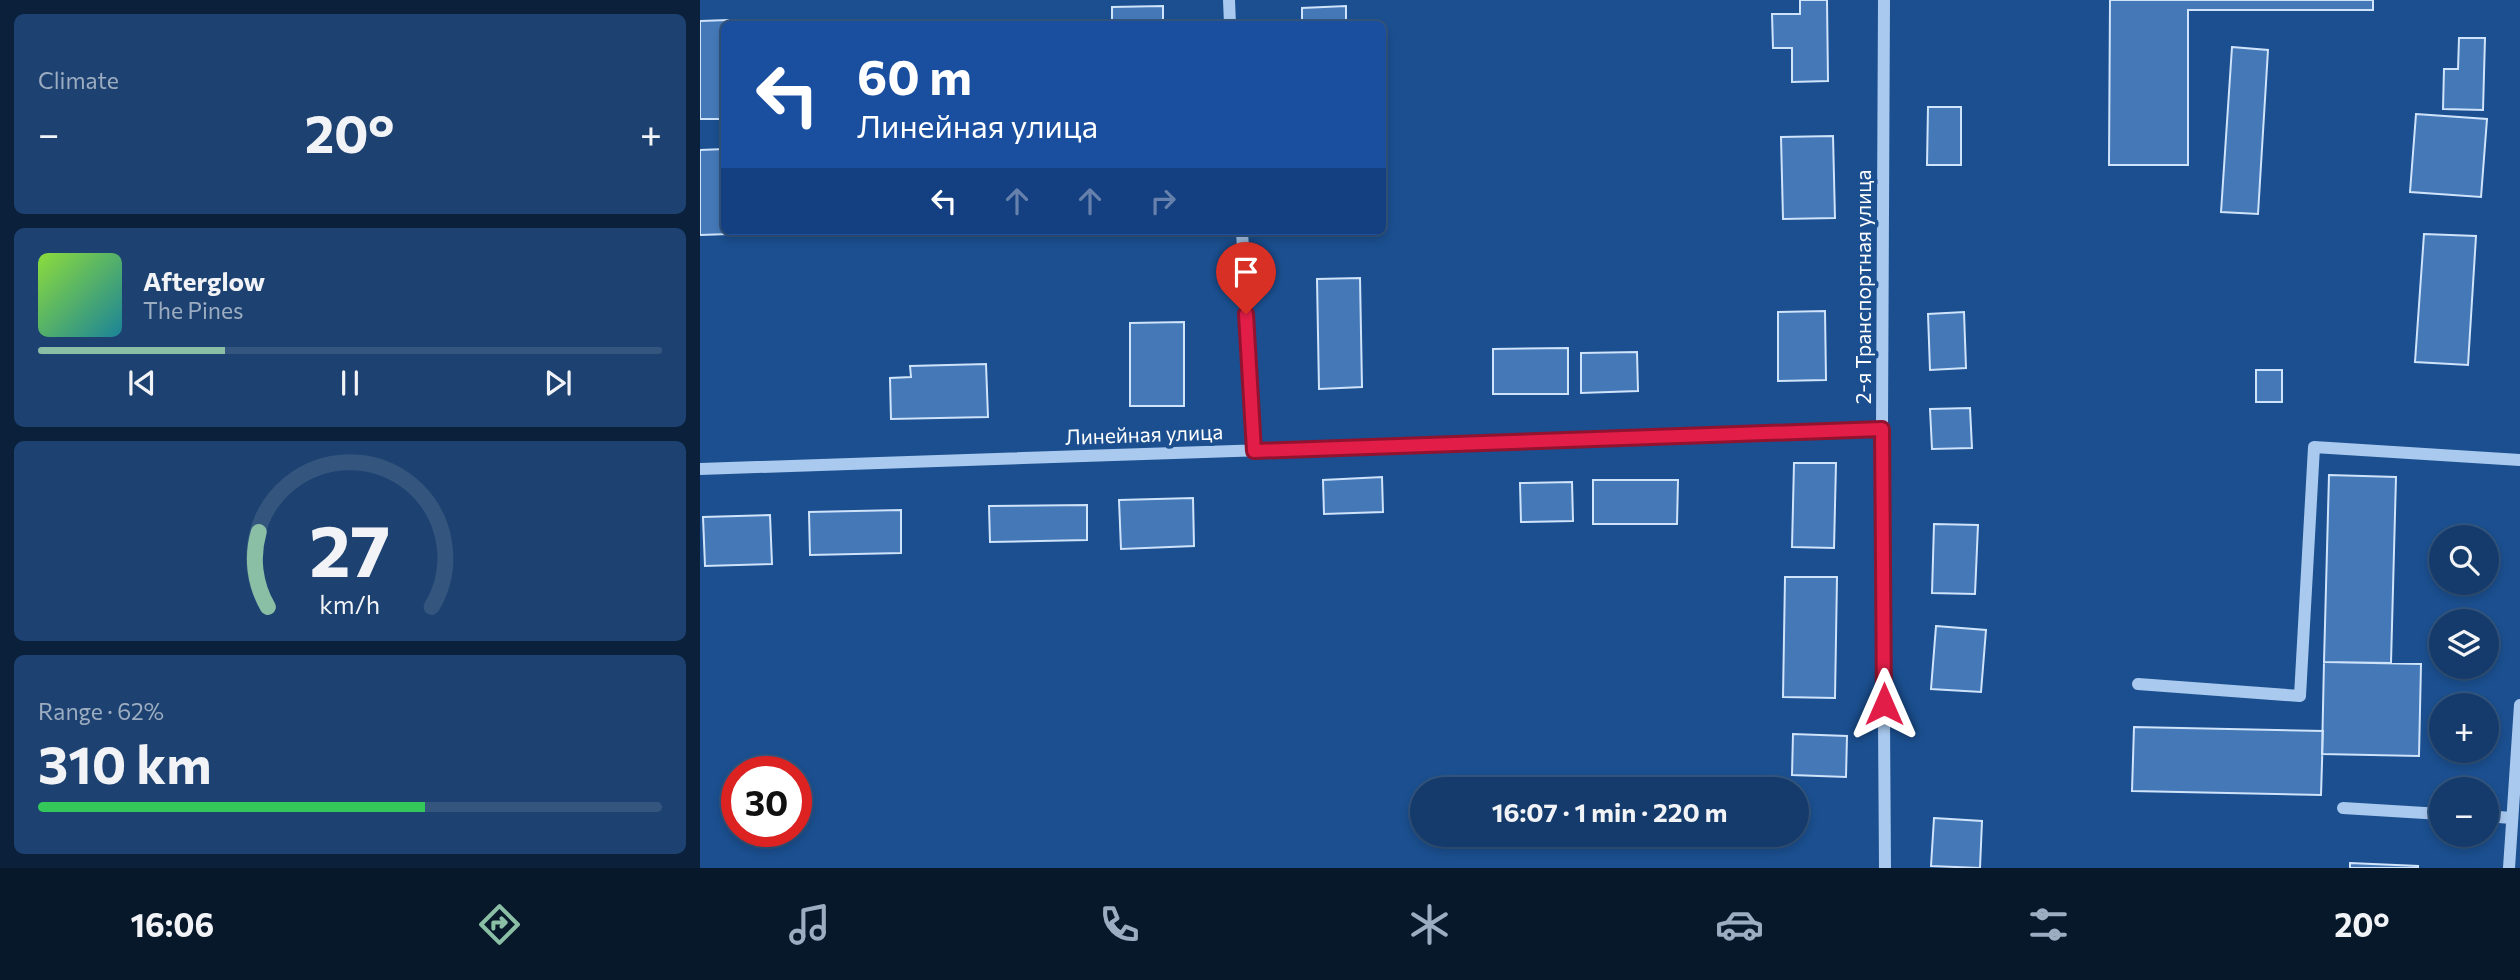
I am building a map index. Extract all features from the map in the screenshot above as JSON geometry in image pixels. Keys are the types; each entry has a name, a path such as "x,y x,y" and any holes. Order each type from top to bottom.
{"street":[{"path":"1229,0 1230,21"},
{"name":"2-я Транспортная улица","path":"1884,0 1882,429 1885,868"},
{"path":"1242,235 1254,451"},
{"name":"Линейная улица","path":"700,469 1882,429"},
{"path":"2138,684 2300,696 2314,447 2520,460"},
{"path":"2510,868 2520,705"},
{"path":"2343,808 2429,813"},
{"path":"2499,817 2511,818"}],"building":[{"path":"1800,0 1827,0 1828,81 1792,82 1792,48 1773,48 1772,14 1800,14"},
{"path":"2110,0 2373,0 2373,10 2188,10 2188,165 2109,165"},
{"path":"1163,6 1163,21 1112,21 1112,7"},
{"path":"1346,6 1346,21 1302,21 1302,8"},
{"path":"728,20 721,21 721,119 700,119 700,21"},
{"path":"2459,38 2485,38 2483,110 2443,109 2444,69 2458,69"},
{"path":"2232,47 2268,50 2258,214 2221,212"},
{"path":"1928,107 1961,107 1961,165 1927,165"},
{"path":"2416,114 2487,119 2481,197 2410,192"},
{"path":"1833,136 1835,218 1783,219 1781,137"},
{"path":"721,149 721,234 700,235 700,150"},
{"path":"2424,234 2476,236 2468,365 2415,362"},
{"path":"1360,278 1362,387 1319,389 1317,279"},
{"path":"1825,311 1826,380 1778,381 1778,312"},
{"path":"1964,312 1966,368 1930,370 1928,314"},
{"path":"1184,322 1184,406 1130,406 1130,323"},
{"path":"1568,348 1568,394 1493,394 1493,349"},
{"path":"1637,352 1638,391 1581,393 1581,353"},
{"path":"986,364 988,417 891,419 890,378 911,377 910,366"},
{"path":"2256,370 2282,370 2282,402 2256,402"},
{"path":"1970,408 1972,448 1932,449 1930,409"},
{"path":"1794,463 1836,463 1834,548 1792,547"},
{"path":"2329,475 2396,477 2391,663 2324,662"},
{"path":"1382,477 1383,512 1324,514 1323,480"},
{"path":"1593,480 1678,480 1677,524 1593,524"},
{"path":"1572,482 1573,521 1521,522 1520,483"},
{"path":"1193,498 1194,546 1121,549 1119,500"},
{"path":"1087,505 1087,540 990,542 989,506"},
{"path":"901,510 901,553 810,555 809,512"},
{"path":"770,515 772,564 705,566 703,517"},
{"path":"1934,524 1978,525 1975,594 1932,593"},
{"path":"1785,577 1837,577 1835,698 1783,697"},
{"path":"1936,626 1986,630 1981,692 1931,689"},
{"path":"2324,662 2421,664 2419,756 2322,754"},
{"path":"2134,727 2323,731 2321,795 2132,791"},
{"path":"1793,734 1847,736 1846,777 1792,775"},
{"path":"1934,818 1982,821 1980,868 1931,866"},
{"path":"2350,863 2418,866 2418,868 2350,868"}],"route":[{"path":"1246,314 1254,451 1882,429 1884,704"}]}
